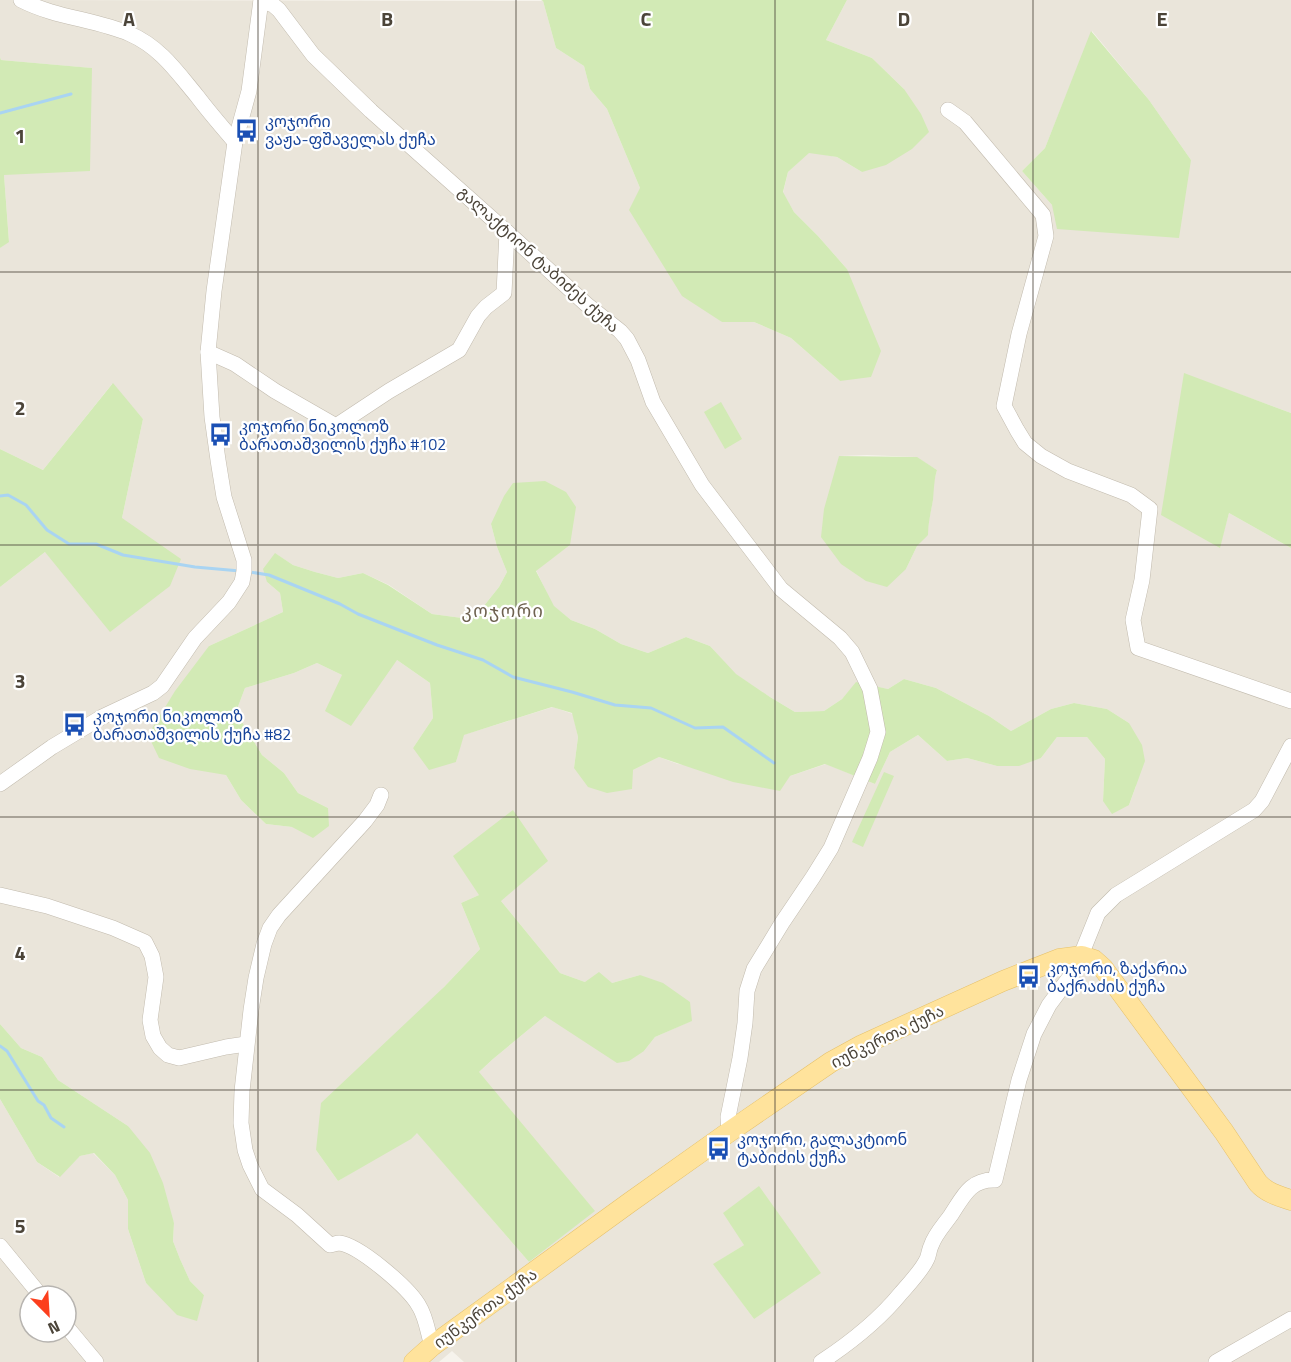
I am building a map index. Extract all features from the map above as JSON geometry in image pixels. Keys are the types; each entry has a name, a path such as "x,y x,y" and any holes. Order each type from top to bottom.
{"main road":[{"name":"იუნკერთა ქუჩა","path":"414,1362 432,1346 609,1217 831,1062 862,1045 1020,973 1059,959 1082,956"},
{"path":"1082,956 1094,960 1103,968 1122,992 1224,1132 1257,1183 1271,1193 1291,1200"}],"street":[{"path":"21,0 43,9 111,27 150,46 166,58 235,142"},
{"path":"0,784 52,747 102,717 153,693 162,686 195,638 229,602 242,582 244,560 224,497 219,467 212,417 208,352 214,291 235,142 249,91 261,1"},
{"name":"გალაქტიონ ტაბიძეს ქუჩა","path":"261,1 272,4 279,10 314,55 371,111 585,304 620,331 638,360 653,402 702,484 781,589 840,638 852,652 870,689 878,732 870,758 831,848 753,969 747,991 740,1058 728,1117 729,1132"},
{"path":"948,110 965,122 1043,215 1046,236 1019,334 1004,406 1025,443 1041,456 1068,471 1131,495 1150,509 1142,580 1133,620 1138,648 1291,701"},
{"path":"208,352 235,364 274,391 336,426 389,391 459,350 478,316 504,293 507,232"},
{"path":"821,1362 880,1316 902,1292 926,1260 938,1232 960,1199 972,1186 984,1179 995,1180 1019,1080 1034,1034 1049,1005 1075,970 1098,913 1116,895 1254,810 1262,801 1291,746"},
{"path":"381,795 377,805 365,821 279,915 270,928 256,978 246,1044 241,1123 244,1150 262,1189 297,1215 330,1245 339,1243 359,1251 397,1280 420,1307 432,1346"},
{"path":"0,896 47,906 113,928 145,942 152,956 156,977 151,1028 160,1048 168,1055 179,1058 246,1044"},
{"path":"0,1246 31,1284"},
{"path":"1216,1362 1291,1319"},
{"path":"78,1340 96,1362"}],"shaded area":[{"name":"კოჯორი","path":"0,0 543,1 556,48 584,66 590,89 607,109 640,188 722,322 754,322 791,338 840,381 847,269 794,212 783,193 788,172 809,152 837,157 862,172 904,89 872,58 826,40 847,0 1291,0 1291,413 1184,374 1219,548 1229,513 1291,548 1291,1362 464,1362 452,1351 439,1362 0,1362 0,1099 37,1162 59,1177 80,1156 93,1153 115,1175 128,1200 128,1229 146,1283 158,1294 204,1295 190,1281 180,1259 173,1241 174,1223 128,1126 58,1080 42,1057 21,1048 0,1024 0,587 45,552 122,518 143,419 112,384 43,470 0,449 0,248 9,241 4,175 91,68 1,60","holes":["1092,31 1149,100 1191,160 1052,205 1022,171 1045,148","839,456 916,457 937,470 927,535 917,546 906,569","491,524 570,545 536,570 553,606 571,620 595,629 621,644 648,653 686,637 710,646 735,674 795,712 824,711 842,699 856,683 888,689 904,679 936,688 989,716 1011,731 1051,709 1074,703 1107,709 1129,723 1136,786 1129,805 1103,801 1105,759 1087,737 1057,737 1041,758 997,766 967,758 947,761 918,735 890,752 875,784 826,764 790,776 678,764 659,757 633,770 574,768 578,737 573,714 553,707 463,735 456,762 413,748 433,718 430,683 397,660 342,675 317,663 294,673 245,688 236,712 262,755 284,773 298,793 328,808 292,827 266,824 241,800 226,775 209,646 283,612 280,593 267,582 276,554 293,565 338,578 363,573 389,585 432,614 462,618 483,607 499,587 507,572","479,895 501,901 560,973 585,982 612,983 640,975 691,1021 655,1037 644,1051 545,1016 478,1073 594,1211 529,1262 417,1132 338,1181 316,1150 444,987 480,949 461,903","744,1245 754,1319 714,1264"]}],"green space":[{"path":"541,0 847,0 826,40 872,58 904,89 921,114 929,132 912,149 886,165 862,172 837,157 809,153 788,172 783,192 794,212 847,269 881,351 871,377 840,381 791,338 754,322 722,322 682,296 629,210 640,188 607,109 590,89 584,66 556,48"},
{"path":"1091,31 1149,100 1191,160 1179,238 1057,229 1052,205 1022,171 1045,148"},
{"path":"0,57 1,60 92,68 90,171 4,175 9,242 0,248"},
{"path":"1184,373 1291,413 1291,548 1229,513 1220,548 1161,515"},
{"path":"113,383 143,419 122,518 181,559 170,586 110,632 45,552 0,587 0,449 43,470"},
{"path":"721,402 742,439 725,449 704,412"},
{"path":"839,456 917,457 937,470 928,535 917,546 906,569 887,587 866,581 841,564 821,537 824,509"},
{"path":"545,481 566,492 576,507 570,545 536,571 554,606 571,620 595,629 621,644 648,653 686,637 710,646 736,674 795,712 824,711 842,699 856,682 888,689 904,679 936,688 989,716 1011,731 1051,709 1074,703 1107,709 1129,723 1142,745 1145,761 1129,805 1112,814 1103,801 1105,759 1087,737 1057,737 1041,758 1019,766 997,766 967,758 947,761 918,735 890,752 875,784 825,764 790,776 780,791 733,782 659,757 633,770 632,789 607,793 588,787 574,768 578,737 572,713 552,707 464,735 456,762 429,770 413,748 433,718 430,683 397,660 351,726 325,711 342,675 317,663 294,673 245,688 236,712 262,755 284,773 298,793 328,808 329,826 313,838 292,827 266,824 241,800 226,775 190,769 159,758 148,735 175,691 209,646 283,612 280,593 267,582 263,569 275,553 293,565 338,578 363,573 388,585 432,614 462,618 483,607 499,587 507,572 491,524 504,496 513,483"},
{"path":"884,772 894,776 863,847 852,842"},
{"path":"513,810 548,861 501,901 560,973 585,982 599,972 612,983 640,975 663,983 690,1002 692,1021 655,1037 644,1051 629,1061 617,1063 545,1016 479,1072 595,1211 529,1262 417,1133 411,1139 338,1181 316,1150 321,1103 444,987 480,949 461,903 479,895 453,856"},
{"path":"0,1024 21,1048 42,1057 58,1080 128,1126 150,1153 163,1183 174,1223 173,1241 190,1281 204,1295 197,1321 177,1315 146,1283 128,1229 128,1200 115,1175 94,1153 80,1156 60,1177 37,1162 0,1099"},
{"path":"759,1186 821,1273 754,1319 713,1264 744,1245 723,1213"}],"waterway":[{"path":"0,113 71,94"},
{"path":"0,496 8,495 26,505 47,530 69,544 96,544 123,555 195,567 240,571"},
{"path":"250,572 269,575 340,604 358,614 437,645 483,660 513,677 615,705 651,708 695,728 723,727 774,763"},
{"path":"0,1046 7,1051 51,1118 64,1127"}],"place":[{"name":"კოჯორი ვაჟა-ფშაველას ქუჩა","path":"247,130"},
{"name":"კოჯორი ნიკოლოზ ბარათაშვილის ქუჩა #102","path":"221,435"},
{"name":"კოჯორი ნიკოლოზ ბარათაშვილის ქუჩა #82","path":"75,725"},
{"name":"კოჯორი, ზაქარია ბაქრაძის ქუჩა","path":"1029,977"},
{"name":"კოჯორი, გალაკტიონ ტაბიძის ქუჩა","path":"719,1148"}],"district":[{"name":"კოჯორი","path":"503,610"}]}
